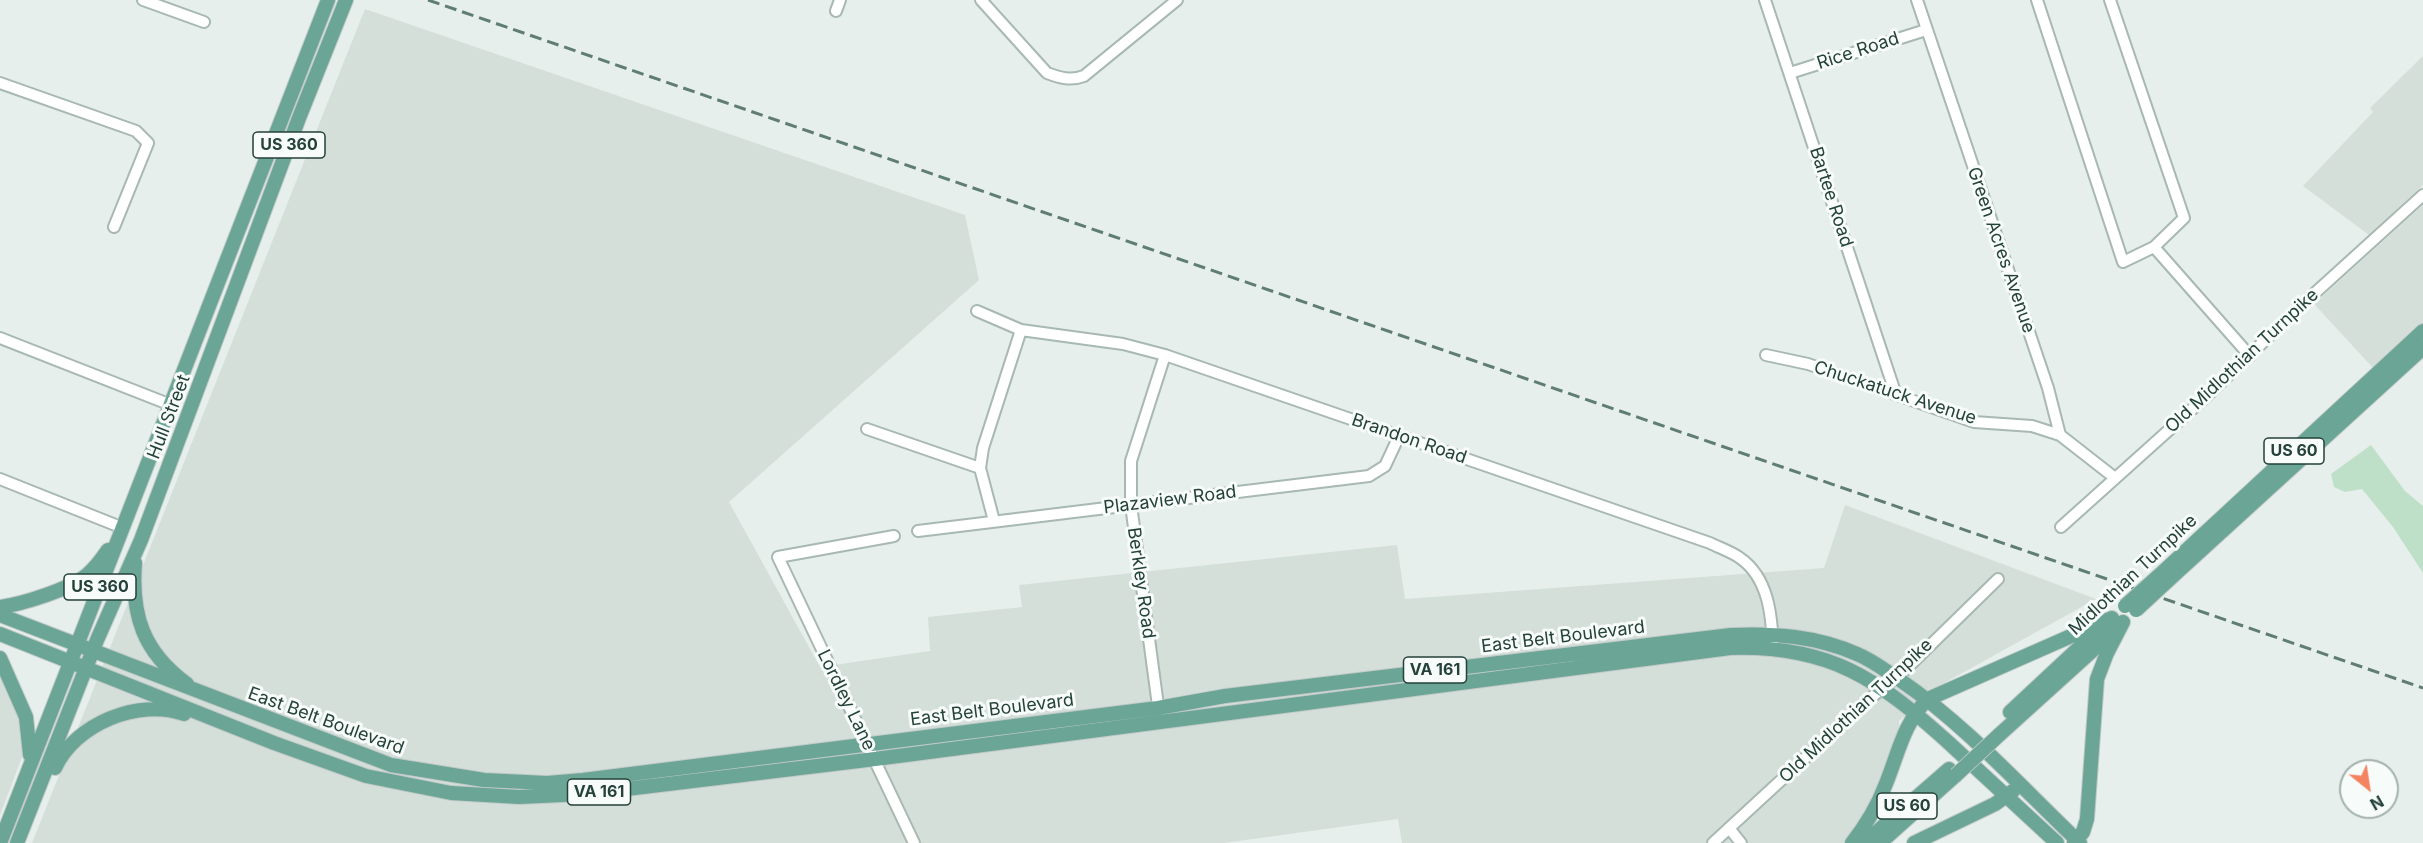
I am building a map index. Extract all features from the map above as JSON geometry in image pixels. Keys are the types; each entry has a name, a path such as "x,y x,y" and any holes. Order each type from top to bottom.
{"main road":[{"name":"Hull Street","path":"0,843 328,0"},
{"name":"Hull Street","path":"17,843 92,651 136,553 198,395 299,118 346,1"},
{"name":"Midlothian Turnpike","path":"2170,573 2423,331"},
{"name":"Midlothian Turnpike","path":"1880,843 1952,772 2131,608 2423,348"},
{"path":"187,362 189,380 198,395"},
{"path":"171,405 176,413 180,439"},
{"path":"0,607 30,601 84,577 99,563 123,528"},
{"path":"136,553 133,597 146,636 162,663 204,695"},
{"name":"East Belt Boulevard","path":"0,615 380,762 426,773 484,780 547,783 866,744 1159,715 1730,648 1773,649 1834,663 1888,691 1915,711 2007,797"},
{"path":"1852,843 1879,800 1904,733 1915,711 1928,699 2118,620"},
{"path":"2077,842 2087,819 2097,679 2118,620"},
{"name":"East Belt Boulevard","path":"0,634 221,722 366,776 422,788 519,797 585,794 875,759 1159,715 1225,696 1709,637 1772,634 1803,638 1843,648 1874,663 1928,699 2019,784"},
{"path":"0,658 26,717 30,734 29,766"},
{"path":"1888,691 1902,715 1904,733"},
{"path":"34,800 70,744 107,721 150,709 221,722"},
{"name":"Midlothian Turnpike","path":"1864,843 1952,772"},
{"path":"1914,843 2007,797 2019,784"},
{"name":"VA 161","path":"2019,784 2077,842"},
{"path":"7,843 21,788"},
{"name":"VA 161","path":"2007,797 2057,843"}],"street":[{"path":"143,0 204,22"},
{"path":"836,11 840,0"},
{"path":"981,0 1047,73 1068,79 1084,76 1177,0"},
{"name":"Bartee Road","path":"1765,0 1896,395"},
{"name":"Green Acres Avenue","path":"1917,0 2048,388 2060,435"},
{"path":"2037,0 2123,262 2154,247 2184,218 2110,0"},
{"name":"Rice Road","path":"1790,73 1926,30"},
{"path":"0,83 136,130 148,143 114,227"},
{"name":"Old Midlothian Turnpike","path":"2061,526 2250,356 2305,302 2423,195"},
{"path":"2154,247 2250,356"},
{"name":"Brandon Road","path":"977,311 1021,330 1123,344 1165,355 1710,543 1740,558 1762,585 1767,596 1773,649"},
{"path":"994,521 980,468 987,429 1021,330"},
{"path":"0,338 171,405"},
{"name":"Berkley Road","path":"1159,715 1131,505 1131,460 1165,355"},
{"name":"Chuckatuck Avenue","path":"1766,355 1808,364 1974,422 2032,426 2060,435"},
{"path":"867,429 980,468"},
{"path":"2060,435 2115,478"},
{"name":"Plazaview Road","path":"918,531 1369,476 1385,466 1399,436"},
{"path":"0,479 123,528"},
{"name":"Lordley Lane","path":"894,536 778,557 914,843"},
{"name":"Old Midlothian Turnpike","path":"1713,843 1888,691 1896,677 1998,579"},
{"path":"1729,828 1740,843"}],"shaded area":[{"path":"365,9 965,215 979,280 729,502 820,667 930,651 928,617 1022,607 1019,585 1397,545 1405,599 1824,568 1845,505 2096,599 1937,687 1899,721 1899,733 1868,815 1849,843 1402,843 1398,819 1224,843 32,843"},
{"path":"2423,56 2423,185 2369,235 2303,186 2373,112 2370,108"},
{"path":"2423,205 2423,325 2375,370 2314,304"},
{"path":"0,667 23,724 24,752 0,815"}],"green space":[{"path":"2371,445 2405,491 2423,506 2423,573 2393,527 2362,489 2345,492 2334,487 2331,474"}],"railway":[{"path":"428,0 2423,688"}]}
